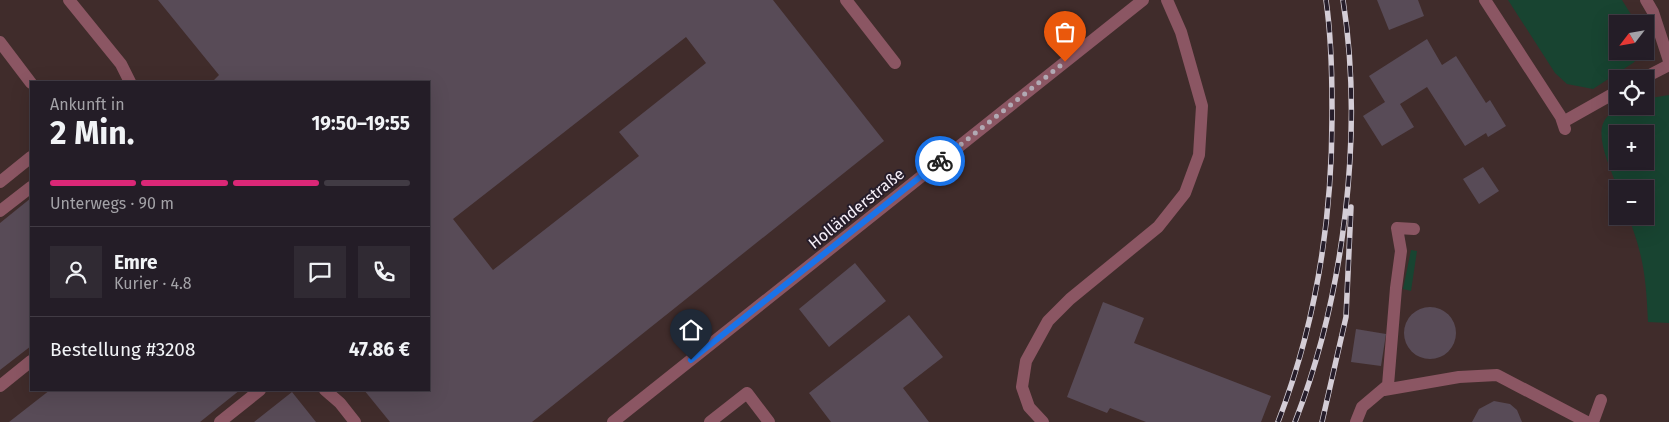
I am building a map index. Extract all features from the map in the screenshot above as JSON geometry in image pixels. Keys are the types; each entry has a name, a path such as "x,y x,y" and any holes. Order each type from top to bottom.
{"street":[{"path":"69,0 121,64 130,81"},
{"path":"846,0 894,62"},
{"name":"Holländerstraße","path":"613,422 1143,0"},
{"path":"1043,422 1029,407 1022,387 1026,361 1048,321 1070,298 1158,226 1185,193 1199,155 1202,106 1181,32 1167,0"},
{"path":"1646,0 1653,12 1669,63 1654,72"},
{"path":"1487,1 1564,125 1609,97"},
{"path":"0,42 30,82"},
{"path":"0,182 30,158"},
{"path":"0,211 30,187"},
{"path":"1356,422 1362,408 1388,385 1401,251 1397,228 1414,229"},
{"path":"0,386 30,362"},
{"path":"1384,390 1458,377 1497,375 1587,422"},
{"path":"220,422 259,391"},
{"path":"326,391 340,403 355,422"},
{"path":"710,422 747,393 769,422"},
{"path":"1593,422 1601,400"}],"shaded area":[{"path":"0,0 1669,0 1669,422 0,422"}],"green space":[{"path":"1508,0 1622,0 1631,15 1609,15 1609,60 1636,60 1622,70 1609,70 1609,79 1593,89 1567,84 1555,73"},
{"path":"1669,95 1669,323 1648,322 1643,268 1638,244 1631,225 1654,225 1654,180 1615,180 1611,170 1654,170 1654,125 1609,125 1609,164 1603,145 1602,132 1604,122 1609,115 1654,115 1654,98"},
{"path":"1411,250 1417,251 1411,291 1403,289"}],"building":[{"path":"158,0 773,0 884,141 532,422 390,422 365,391 430,391 430,81 213,81 219,75","holes":["686,37 706,63 619,132 639,156 493,270 453,219"]},
{"path":"1377,0 1418,0 1424,16 1389,30"},
{"path":"1427,39 1442,65 1456,56 1486,103 1490,100 1506,126 1488,137 1486,133 1465,146 1427,87 1400,104 1414,127 1382,146 1363,116 1385,102 1369,76"},
{"path":"1483,167 1499,191 1479,204 1463,179"},
{"path":"30,199 30,347 0,370 0,223"},
{"path":"855,263 886,301 829,347 799,309"},
{"path":"1103,302 1144,318 1134,343 1271,396 1261,422 1146,422 1110,408 1107,413 1067,397"},
{"path":"1430,307 1440,309 1448,315 1454,323 1456,333 1454,343 1448,351 1440,357 1430,359 1420,357 1412,351 1406,343 1404,333 1406,323 1412,315 1420,309"},
{"path":"909,315 943,357 903,388 929,422 831,422 809,393"},
{"path":"1356,329 1386,334 1381,366 1351,362"},
{"path":"49,391 239,391 200,422 9,422"},
{"path":"292,392 316,422 254,422"},
{"path":"1494,401 1510,404 1517,410 1522,422 1472,422 1479,409"}],"railway":[{"path":"1278,422 1292,384 1303,345 1320,267 1326,227 1332,146 1331,53 1326,0"},
{"path":"1295,422 1312,373 1326,322 1345,214 1350,159 1351,104 1349,51 1343,0"},
{"path":"1322,422 1346,317 1351,207"}],"way so far":[{"path":"940,161 1065,62"}],"route":[{"path":"691,360 940,161"}]}
